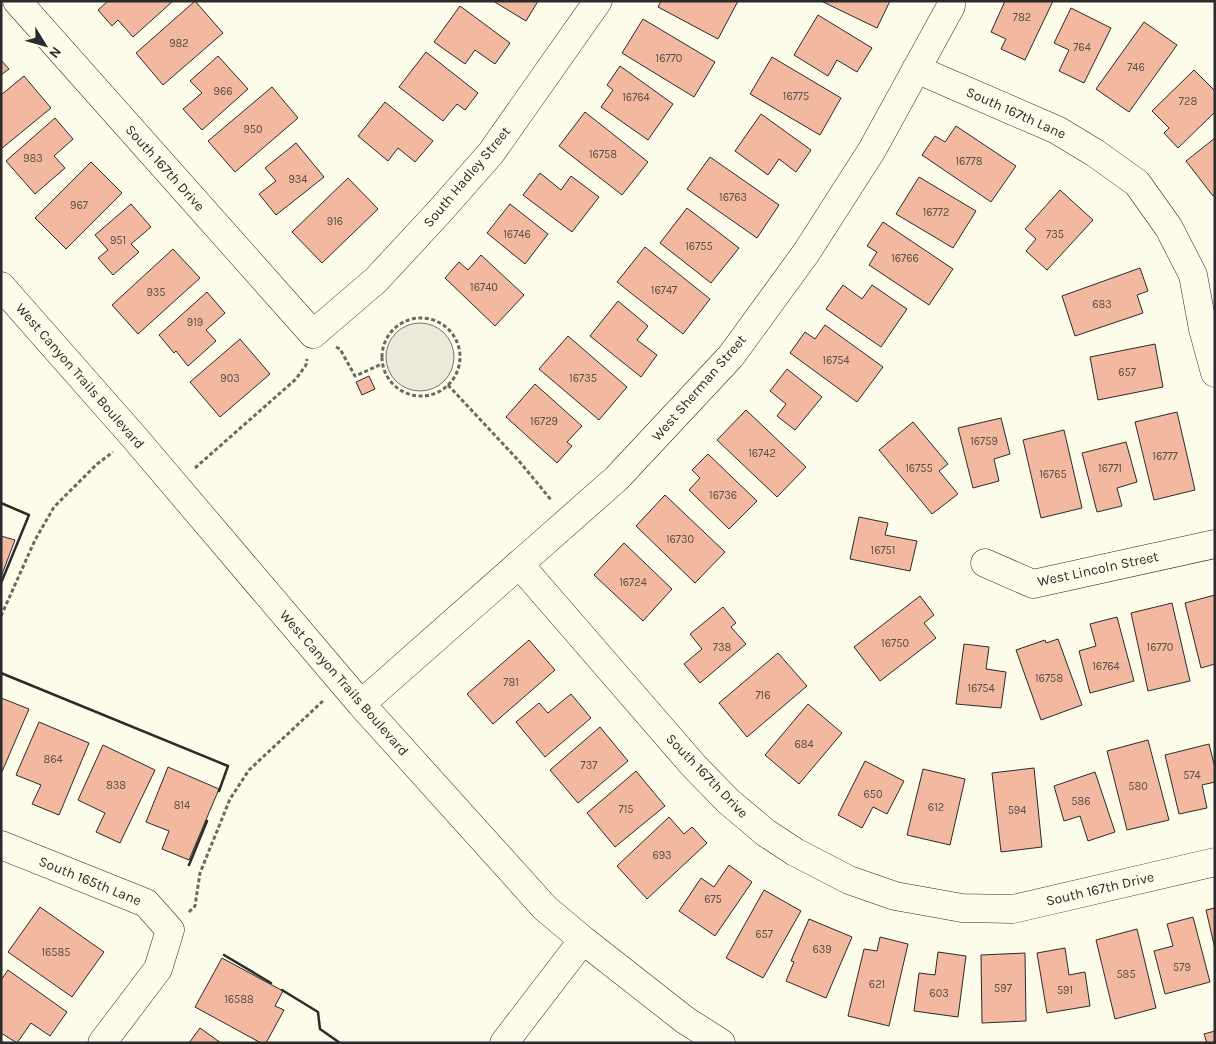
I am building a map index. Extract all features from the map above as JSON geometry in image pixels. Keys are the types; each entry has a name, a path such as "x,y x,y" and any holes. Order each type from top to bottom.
{"street":[{"name":"South 167th Drive","path":"17,1 310,344"},
{"name":"South Hadley Street","path":"310,344 376,280 491,153 598,1"},
{"name":"West Sherman Street","path":"361,704 617,478 731,356 816,237 872,150 951,6 951,1"},
{"name":"South 167th Lane","path":"916,69 1058,130 1137,182 1169,228 1193,275 1203,329 1215,373"},
{"name":"West Canyon Trails Boulevard","path":"1,286 134,437 361,704 522,884 545,908 684,1020 721,1043"},
{"name":"West Lincoln Street","path":"985,563 1033,584 1215,544"},
{"name":"South 167th Drive","path":"519,564 693,765 728,801 766,833 795,852 849,880 895,896 962,908 1013,909 1215,862"},
{"name":"South 165th Lane","path":"1,845 146,903 170,930"},
{"path":"102,1043 158,969 170,930"},
{"path":"504,1043 584,940"}],"path":[{"path":"422,317 435,320 446,326 455,337 460,349 460,362 456,374 448,385 438,393 425,396 412,396 400,391 390,383 382,364 380,359 382,346 388,334 397,325 409,319 422,317"},
{"path":"175,486 296,379 306,365 310,344 340,349"},
{"path":"334,351 340,349"},
{"path":"340,349 355,376 382,364"},
{"path":"448,385 519,461 548,497 570,520"},
{"path":"1,616 35,540 54,507 97,464 134,437"},
{"path":"170,930 195,906 200,873 206,857 230,799 249,770 343,683"}],"shaded area":[{"path":"420,323 433,326 444,333 451,344 454,357 451,370 444,381 433,388 420,391 407,388 396,381 389,370 386,357 389,344 396,333 407,326"}],"building":[{"path":"108,1 173,1 133,37 118,20 112,26 98,10"},
{"path":"195,1 223,33 163,85 136,53"},
{"path":"493,1 538,1 526,21"},
{"path":"661,1 738,1 718,39 658,7"},
{"path":"821,1 890,1 877,28"},
{"path":"1005,1 1053,1 1025,60 1001,49 1006,39 991,32"},
{"path":"460,6 510,43 495,64 475,50 465,64 434,42"},
{"path":"1071,8 1111,28 1084,83 1059,71 1069,50 1054,43"},
{"path":"818,15 872,48 857,72 837,60 828,76 794,55"},
{"path":"643,19 715,62 694,97 622,53"},
{"path":"1144,22 1177,45 1129,112 1096,89"},
{"path":"426,52 478,93 465,110 457,104 443,121 399,87"},
{"path":"218,56 248,89 202,130 183,109 202,93 190,81"},
{"path":"772,57 841,98 820,135 750,94"},
{"path":"1,60 9,69 1,75"},
{"path":"620,66 673,104 648,140 601,107 613,90 607,85"},
{"path":"1194,70 1215,91 1215,112 1178,148 1164,133 1169,128 1152,111"},
{"path":"24,76 51,108 1,149 1,95"},
{"path":"272,87 298,118 235,172 208,141"},
{"path":"385,102 433,141 415,162 398,148 388,161 358,136"},
{"path":"585,112 648,162 622,195 559,146"},
{"path":"761,114 811,150 796,172 779,159 768,175 735,151"},
{"path":"55,118 73,139 54,156 65,168 35,194 6,161"},
{"path":"956,126 1016,166 991,202 922,155 935,136 945,142"},
{"path":"1215,138 1215,195 1213,196 1186,161"},
{"path":"296,143 324,177 276,215 259,194 276,181 265,168"},
{"path":"710,157 779,205 757,238 687,189"},
{"path":"91,162 122,193 66,249 35,218"},
{"path":"540,173 561,190 571,176 599,197 572,232 523,195"},
{"path":"919,177 976,211 953,248 896,214"},
{"path":"348,178 378,209 322,263 292,232"},
{"path":"1060,190 1093,220 1047,270 1026,251 1036,239 1025,229"},
{"path":"131,204 151,227 131,244 139,252 113,275 98,258 108,250 95,235"},
{"path":"510,204 548,234 525,264 487,233"},
{"path":"687,208 739,248 711,283 660,243"},
{"path":"883,222 953,269 929,305 869,265 877,252 867,246"},
{"path":"645,247 710,299 683,334 617,282"},
{"path":"173,249 200,278 138,334 112,305"},
{"path":"481,255 524,295 495,326 445,278 459,262 468,270"},
{"path":"1140,268 1148,291 1137,295 1143,313 1075,336 1062,296"},
{"path":"843,285 862,299 872,285 907,309 881,347 826,309"},
{"path":"207,292 225,313 206,330 216,341 188,366 159,335"},
{"path":"618,301 648,326 637,340 657,355 641,377 590,336"},
{"path":"825,325 883,367 857,402 790,353 805,332 815,339"},
{"path":"568,336 627,387 599,420 539,369"},
{"path":"240,339 270,374 220,417 190,382"},
{"path":"1155,344 1163,387 1098,400 1090,357"},
{"path":"787,369 822,397 795,430 777,416 786,404 770,391"},
{"path":"369,376 375,389 362,395 356,382"},
{"path":"535,384 582,426 567,442 572,446 557,463 506,417"},
{"path":"746,410 806,467 777,497 717,440"},
{"path":"1177,412 1195,490 1154,500 1135,422"},
{"path":"1001,418 1010,454 994,459 999,481 973,488 958,428"},
{"path":"913,422 948,464 939,471 958,494 932,514 879,450"},
{"path":"1064,430 1082,508 1041,518 1023,440"},
{"path":"1126,442 1137,482 1117,488 1122,506 1097,512 1082,453"},
{"path":"708,454 757,501 729,529 689,490 700,478 692,470"},
{"path":"665,495 725,552 695,583 636,526"},
{"path":"859,517 888,523 885,535 917,541 910,571 850,559"},
{"path":"1,536 15,540 1,577"},
{"path":"624,543 672,589 643,621 594,575"},
{"path":"1215,595 1215,664 1201,668 1185,603"},
{"path":"920,596 934,615 924,623 936,638 880,681 854,647"},
{"path":"1172,603 1190,681 1148,691 1131,613"},
{"path":"723,607 736,623 731,627 746,644 700,683 684,664 702,649 690,634"},
{"path":"1117,617 1134,681 1090,693 1079,651 1096,646 1090,624"},
{"path":"1058,639 1082,705 1041,720 1016,650 1045,640 1046,643"},
{"path":"529,640 555,670 493,724 467,694"},
{"path":"964,644 989,647 986,669 1006,672 1001,708 956,704"},
{"path":"778,653 807,686 747,737 719,703"},
{"path":"571,694 591,718 545,757 516,722 539,703 548,713"},
{"path":"1,698 29,709 1,774"},
{"path":"808,704 842,733 799,784 765,755"},
{"path":"39,722 89,743 59,815 32,804 41,785 16,775"},
{"path":"600,727 628,761 578,803 550,770"},
{"path":"1148,740 1169,820 1127,830 1107,751"},
{"path":"1209,744 1215,768 1215,782 1202,785 1207,808 1179,814 1165,755"},
{"path":"103,745 155,770 120,843 96,832 105,813 78,800"},
{"path":"865,761 904,781 887,814 873,807 862,828 838,815"},
{"path":"168,767 219,789 189,860 162,849 169,831 146,822"},
{"path":"1034,768 1042,847 1001,852 992,773"},
{"path":"923,769 965,779 950,845 907,835"},
{"path":"636,771 665,806 615,847 587,813"},
{"path":"1095,772 1115,832 1088,841 1080,816 1064,821 1054,786"},
{"path":"669,817 684,834 692,827 707,843 647,899 617,866"},
{"path":"729,865 752,882 715,936 679,911 701,878 714,887"},
{"path":"764,890 801,911 763,978 726,958"},
{"path":"40,907 104,952 72,997 8,952"},
{"path":"1215,908 1215,949 1206,910"},
{"path":"1193,917 1210,982 1165,994 1154,951 1173,946 1167,924"},
{"path":"809,919 852,937 826,998 786,981 794,962 791,961"},
{"path":"1137,929 1156,1008 1115,1019 1096,940"},
{"path":"880,937 908,944 889,1026 848,1016 864,949 877,951"},
{"path":"1065,948 1069,975 1085,972 1090,1006 1047,1013 1037,953"},
{"path":"938,952 966,956 958,1017 914,1011 919,973 935,975"},
{"path":"1025,953 1026,1021 982,1023 981,955"},
{"path":"222,958 283,991 275,1006 284,1010 266,1043 261,1043 195,1007"},
{"path":"8,970 67,1012 50,1036 31,1023 17,1043 1,1033 1,980"},
{"path":"200,1028 221,1043 189,1043"},
{"path":"1215,1031 1215,1043 1207,1043 1204,1034"}],"wall":[{"path":"1,503 29,515 1,583"},
{"path":"1,673 228,766 219,791"},
{"path":"189,865 207,821"},
{"path":"224,955 271,983"},
{"path":"282,990 318,1012 320,1029 340,1043"}]}
